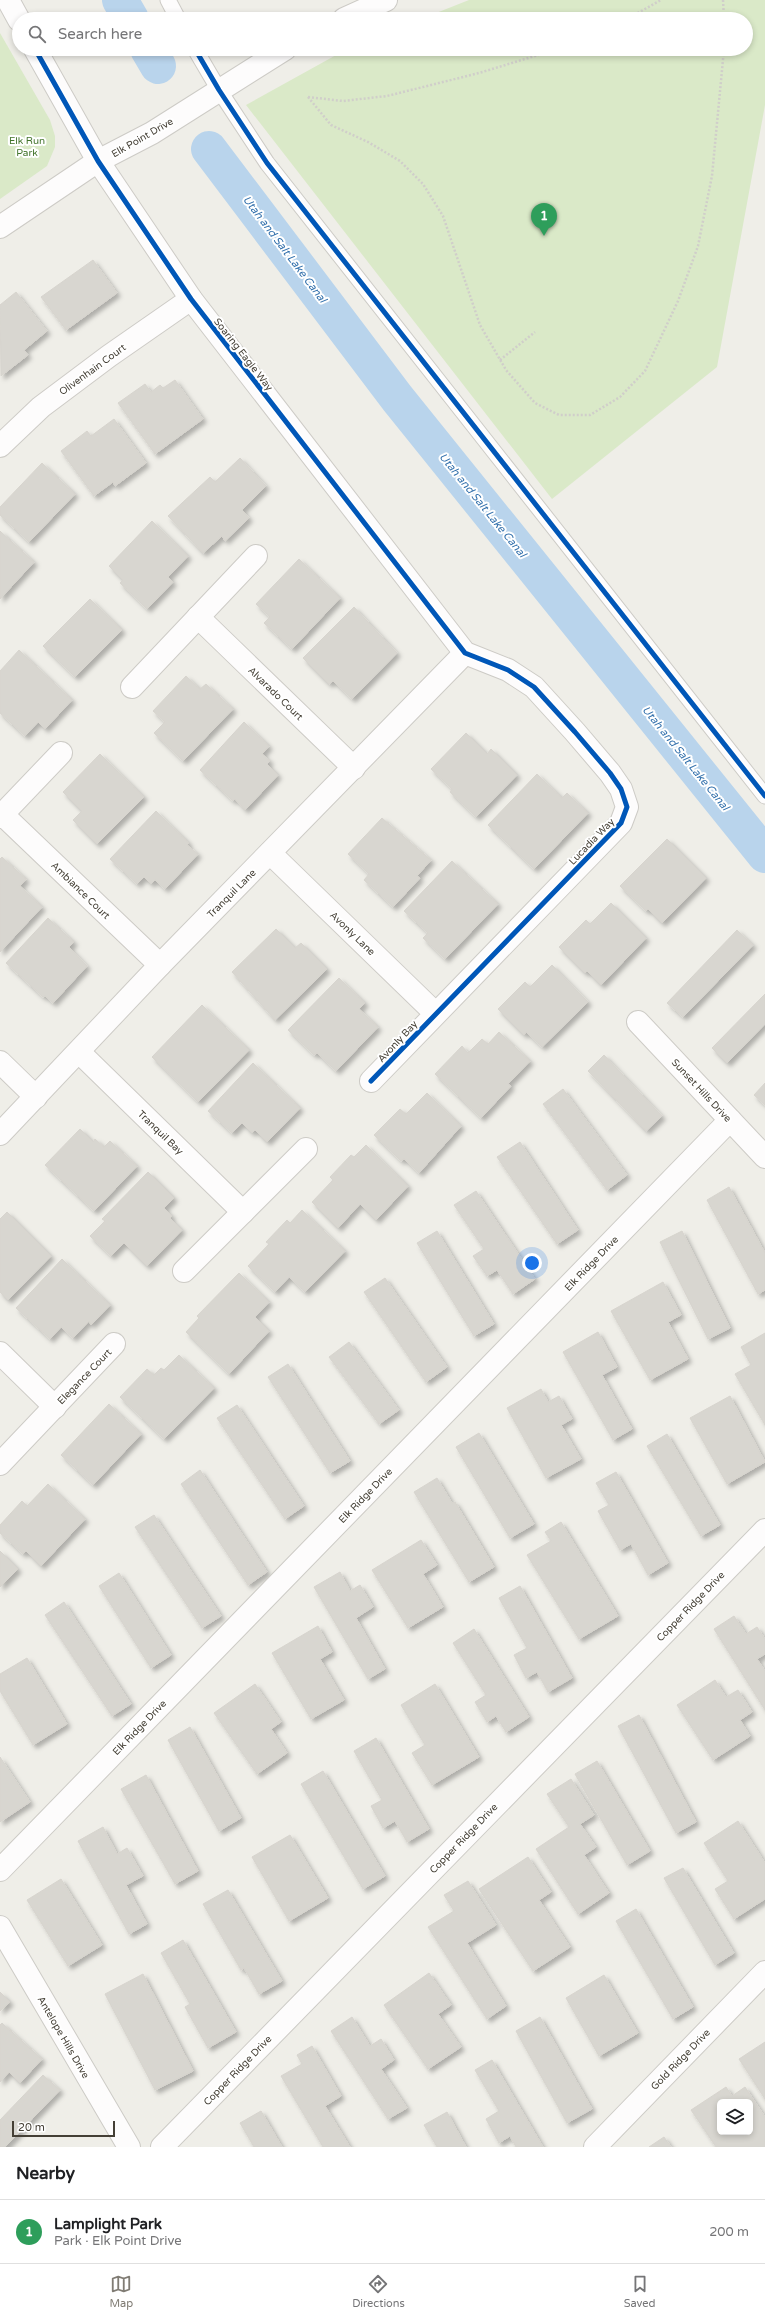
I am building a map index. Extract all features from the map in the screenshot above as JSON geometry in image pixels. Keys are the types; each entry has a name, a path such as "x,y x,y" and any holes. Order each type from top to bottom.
{"street":[{"path":"8,0 15,12"},
{"path":"359,12 386,0"},
{"name":"Soaring Eagle Way","path":"39,56 98,161 191,299 465,653"},
{"name":"Elk Point Drive","path":"0,228 98,161 152,133 274,56"},
{"name":"Olivenhain Court","path":"0,446 41,407 191,299"},
{"path":"132,687 256,556"},
{"name":"Alvarado Court","path":"198,617 354,768"},
{"name":"Tranquil Lane","path":"0,1134 160,965 465,653"},
{"name":"Lucadia Way","path":"435,1013 621,823 627,807 621,789 610,773 534,687 508,670 465,653"},
{"name":"Ambiance Court","path":"61,753 1,815 160,965"},
{"name":"Avonly Lane","path":"270,853 435,1013"},
{"name":"Avonly Bay","path":"371,1081 435,1013"},
{"name":"Sunset Hills Drive","path":"638,1022 765,1157"},
{"name":"Tranquil Bay","path":"79,1052 243,1212"},
{"path":"0,1062 36,1097"},
{"name":"Elk Ridge Drive","path":"0,1870 730,1120"},
{"path":"184,1271 306,1149"},
{"name":"Elegance Court","path":"0,1464 114,1344"},
{"name":"Elegance Court","path":"0,1353 55,1407"},
{"name":"Copper Ridge Drive","path":"162,2147 765,1530"},
{"name":"Antelope Hills Drive","path":"0,1926 129,2147"},
{"name":"Gold Ridge Drive","path":"595,2147 765,1972"}],"lane":[{"path":"168,0 174,12"},
{"path":"199,56 219,90 267,163 765,796"}],"path":[{"path":"640,12 661,0"},
{"path":"723,0 724,12"},
{"path":"535,56 479,73 387,96 343,101 308,97 331,125 368,142 400,161 423,184 443,216 480,325 500,360 506,370 535,403 559,415 590,415 620,397 645,371 678,301 698,246 712,176 723,56"},
{"path":"500,360 535,332"}],"green space":[{"path":"469,0 765,0 765,105 717,367 552,499 246,105 334,56 753,56 753,12 439,12"},
{"name":"Elk Run Park","path":"0,33 50,120 55,136 55,147 47,166 0,199"}],"building":[{"path":"93,260 117,293 66,330 41,297"},
{"path":"16,292 47,331 24,350 28,355 1,376 0,305"},
{"path":"175,380 203,419 155,454 118,403 145,384 151,392 160,385 163,388"},
{"path":"114,419 146,463 115,486 113,482 94,496 61,451 87,431 91,436"},
{"path":"240,458 266,486 242,510 249,518 225,541 222,536 203,553 168,516 210,477 215,482"},
{"path":"42,463 75,494 29,542 0,515 0,507"},
{"path":"152,521 188,556 168,577 173,582 147,609 120,583 123,580 109,566"},
{"path":"0,531 34,562 0,599"},
{"path":"299,559 340,598 292,649 264,623 270,617 256,604"},
{"path":"90,599 122,630 75,677 43,646"},
{"path":"354,607 397,653 352,699 333,681 329,684 303,658"},
{"path":"19,650 72,700 45,729 38,722 25,736 0,713 0,671"},
{"path":"186,676 200,689 206,684 233,709 183,761 154,733 165,722 153,711"},
{"path":"244,722 269,746 262,754 270,761 267,764 278,775 245,810 235,799 233,801 200,770"},
{"path":"466,733 487,754 491,749 517,775 476,817 450,792 452,789 431,769"},
{"path":"100,754 144,797 97,844 73,820 82,811 63,792"},
{"path":"537,774 562,798 567,793 588,813 534,869 488,825"},
{"path":"156,811 189,843 187,845 198,854 165,889 155,880 151,884 144,877 137,884 110,859"},
{"path":"382,818 431,860 417,876 420,878 393,907 364,880 369,874 348,854"},
{"path":"667,839 706,878 662,923 648,909 646,911 620,886"},
{"path":"2,857 26,879 20,886 42,907 0,952 0,859"},
{"path":"452,861 498,904 445,959 423,938 428,933 404,911"},
{"path":"611,903 646,938 601,985 587,971 585,973 559,947 586,920 590,924"},
{"path":"48,918 74,942 69,947 87,966 53,1003 45,996 43,997 6,963"},
{"path":"276,929 295,948 301,943 327,969 275,1020 232,972"},
{"path":"737,930 753,945 683,1017 667,1003"},
{"path":"552,965 588,1002 542,1047 526,1032 524,1035 498,1009 525,982 530,987"},
{"path":"339,978 365,1003 359,1009 378,1027 336,1071 317,1053 314,1055 288,1030"},
{"path":"765,994 765,1024 727,1063 712,1048"},
{"path":"202,1005 249,1050 198,1102 152,1057"},
{"path":"499,1032 530,1061 508,1084 511,1086 481,1118 435,1074 462,1046 468,1053 482,1039 488,1044"},
{"path":"604,1055 662,1116 646,1131 588,1071"},
{"path":"253,1063 300,1108 267,1142 255,1130 252,1133 242,1123 232,1133 208,1111"},
{"path":"765,1083 765,1105 754,1095"},
{"path":"563,1089 627,1175 607,1190 543,1104"},
{"path":"427,1093 461,1126 419,1173 404,1159 401,1161 374,1135 400,1109 406,1114"},
{"path":"80,1129 93,1142 95,1139 104,1147 110,1141 137,1166 94,1211 45,1165"},
{"path":"520,1142 578,1230 557,1244 497,1157"},
{"path":"366,1145 408,1186 376,1220 360,1204 338,1228 312,1202 333,1180 330,1177 351,1155 354,1157"},
{"path":"148,1172 174,1198 164,1208 172,1216 170,1218 182,1230 147,1266 124,1243 111,1256 90,1236 105,1221 102,1219"},
{"path":"729,1187 765,1253 765,1290 758,1294 707,1200"},
{"path":"476,1191 535,1279 513,1294 497,1270 487,1276 473,1256 484,1249 454,1205"},
{"path":"302,1210 345,1251 305,1292 289,1277 275,1292 248,1266 269,1244 266,1242 287,1220 290,1223"},
{"path":"7,1212 51,1256 8,1300 0,1292 0,1219"},
{"path":"437,1231 494,1324 474,1336 417,1243"},
{"path":"682,1231 730,1328 708,1339 660,1242"},
{"path":"62,1259 110,1305 91,1325 89,1321 73,1338 61,1327 50,1339 16,1308"},
{"path":"239,1273 269,1302 255,1317 269,1331 229,1374 186,1332 199,1318 197,1316"},
{"path":"385,1278 447,1367 426,1382 364,1292"},
{"path":"663,1282 681,1315 668,1322 688,1359 650,1380 611,1311"},
{"path":"598,1332 617,1367 602,1375 632,1429 613,1440 563,1352"},
{"path":"765,1333 765,1425 735,1374 751,1365 741,1347"},
{"path":"349,1342 399,1410 379,1424 329,1357"},
{"path":"179,1355 214,1388 164,1439 120,1397 147,1369 154,1375 161,1368 164,1370"},
{"path":"288,1364 350,1461 330,1473 268,1377"},
{"path":"541,1389 548,1402 559,1396 572,1419 561,1425 581,1459 546,1478 507,1408"},
{"path":"730,1396 765,1462 727,1484 690,1418"},
{"path":"109,1404 141,1434 93,1485 61,1455"},
{"path":"237,1405 304,1506 285,1519 217,1418"},
{"path":"479,1433 534,1524 510,1538 456,1447"},
{"path":"667,1434 720,1525 701,1536 647,1446"},
{"path":"200,1470 267,1572 248,1585 181,1484"},
{"path":"616,1472 668,1563 648,1575 631,1544 620,1550 598,1511 609,1505 596,1483"},
{"path":"437,1478 452,1503 455,1502 494,1567 469,1582 414,1492"},
{"path":"48,1484 85,1519 41,1566 26,1551 23,1554 0,1533 0,1525 22,1501 27,1506"},
{"path":"154,1515 221,1616 202,1628 135,1527"},
{"path":"561,1522 618,1616 579,1639 527,1555 551,1541 545,1532"},
{"path":"421,1540 437,1565 423,1574 443,1607 408,1628 372,1570"},
{"path":"0,1551 18,1569 0,1587"},
{"path":"340,1572 350,1591 360,1585 373,1607 356,1618 385,1669 368,1679 314,1587"},
{"path":"119,1573 171,1655 151,1668 99,1586"},
{"path":"520,1586 572,1678 548,1692 537,1672 526,1678 514,1655 527,1648 499,1598"},
{"path":"64,1602 131,1704 112,1716 45,1615"},
{"path":"734,1616 746,1634 757,1627 765,1639 765,1654 757,1659 765,1671 765,1710 714,1629"},
{"path":"318,1626 332,1652 320,1659 344,1700 311,1719 272,1653"},
{"path":"474,1629 529,1717 506,1732 496,1716 487,1722 475,1702 486,1695 453,1643"},
{"path":"27,1658 67,1724 33,1745 0,1691 0,1674"},
{"path":"715,1680 726,1697 738,1690 752,1712 740,1720 750,1736 713,1760 677,1705"},
{"path":"255,1684 281,1722 271,1729 287,1753 257,1774 214,1713"},
{"path":"435,1684 479,1757 432,1785 412,1753 425,1745 401,1705"},
{"path":"639,1715 696,1822 676,1833 618,1726"},
{"path":"190,1727 241,1818 219,1831 168,1740"},
{"path":"376,1738 429,1829 407,1842 395,1821 383,1828 371,1806 382,1800 354,1751"},
{"path":"0,1757 30,1802 0,1822"},
{"path":"597,1761 650,1851 627,1865 575,1774"},
{"path":"323,1771 385,1876 363,1889 301,1784"},
{"path":"146,1775 198,1871 175,1884 121,1789"},
{"path":"571,1779 594,1815 580,1824 596,1847 584,1855 609,1893 578,1914 536,1849 569,1827 547,1794"},
{"path":"738,1821 765,1863 765,1899 734,1919 715,1889 728,1881 704,1843"},
{"path":"103,1827 117,1854 127,1848 143,1876 126,1885 147,1924 129,1934 78,1841"},
{"path":"290,1835 328,1898 289,1921 252,1857"},
{"path":"528,1857 551,1892 539,1900 570,1947 533,1971 479,1889"},
{"path":"683,1868 734,1953 715,1965 664,1878"},
{"path":"61,1879 102,1945 68,1966 27,1900"},
{"path":"468,1881 496,1925 467,1943 506,2006 487,2019 428,1927 454,1911 444,1895"},
{"path":"228,1890 282,1981 259,1994 244,1968 241,1970 203,1904"},
{"path":"636,1909 693,2007 673,2019 616,1921"},
{"path":"183,1940 236,2032 208,2048 185,2007 190,2004 161,1953"},
{"path":"429,1973 451,2005 438,2014 461,2047 428,2069 384,2005"},
{"path":"143,1974 193,2071 155,2090 105,1994"},
{"path":"604,1975 638,2033 599,2056 566,1998"},
{"path":"0,1992 10,2002 0,2011"},
{"path":"352,2017 370,2046 381,2039 394,2060 381,2069 407,2108 388,2119 331,2031"},
{"path":"540,2017 592,2109 567,2123 516,2031"},
{"path":"2,2023 42,2059 20,2083 9,2072 0,2082 0,2025"},
{"path":"765,2042 765,2099 739,2059"},
{"path":"312,2046 341,2096 325,2106 350,2147 323,2147 281,2076 302,2064 297,2055"},
{"path":"492,2060 543,2147 516,2147 510,2136 499,2143 486,2119 499,2111 475,2070"},
{"path":"43,2075 60,2090 5,2147 0,2147 0,2120"},
{"path":"726,2087 732,2096 745,2087 753,2099 765,2117 765,2147 716,2147 691,2110"},
{"path":"261,2111 282,2147 254,2147 240,2123"},
{"path":"447,2112 466,2147 437,2147 424,2125"},
{"path":"664,2137 671,2147 649,2147"}],"waterway":[{"name":"Utah and Salt Lake Canal","path":"120,0 127,12"},
{"name":"Utah and Salt Lake Canal","path":"152,56 158,66"},
{"name":"Utah and Salt Lake Canal","path":"209,149 397,398 765,855"}],"cycle path":[{"path":"39,56 98,161 191,299 465,653 508,670 534,687 610,773 621,789 627,807 621,823 371,1081"},
{"path":"199,56 219,90 267,163 765,796"}],"place":[{"name":"Lamplight Park","path":"544,236"}]}
